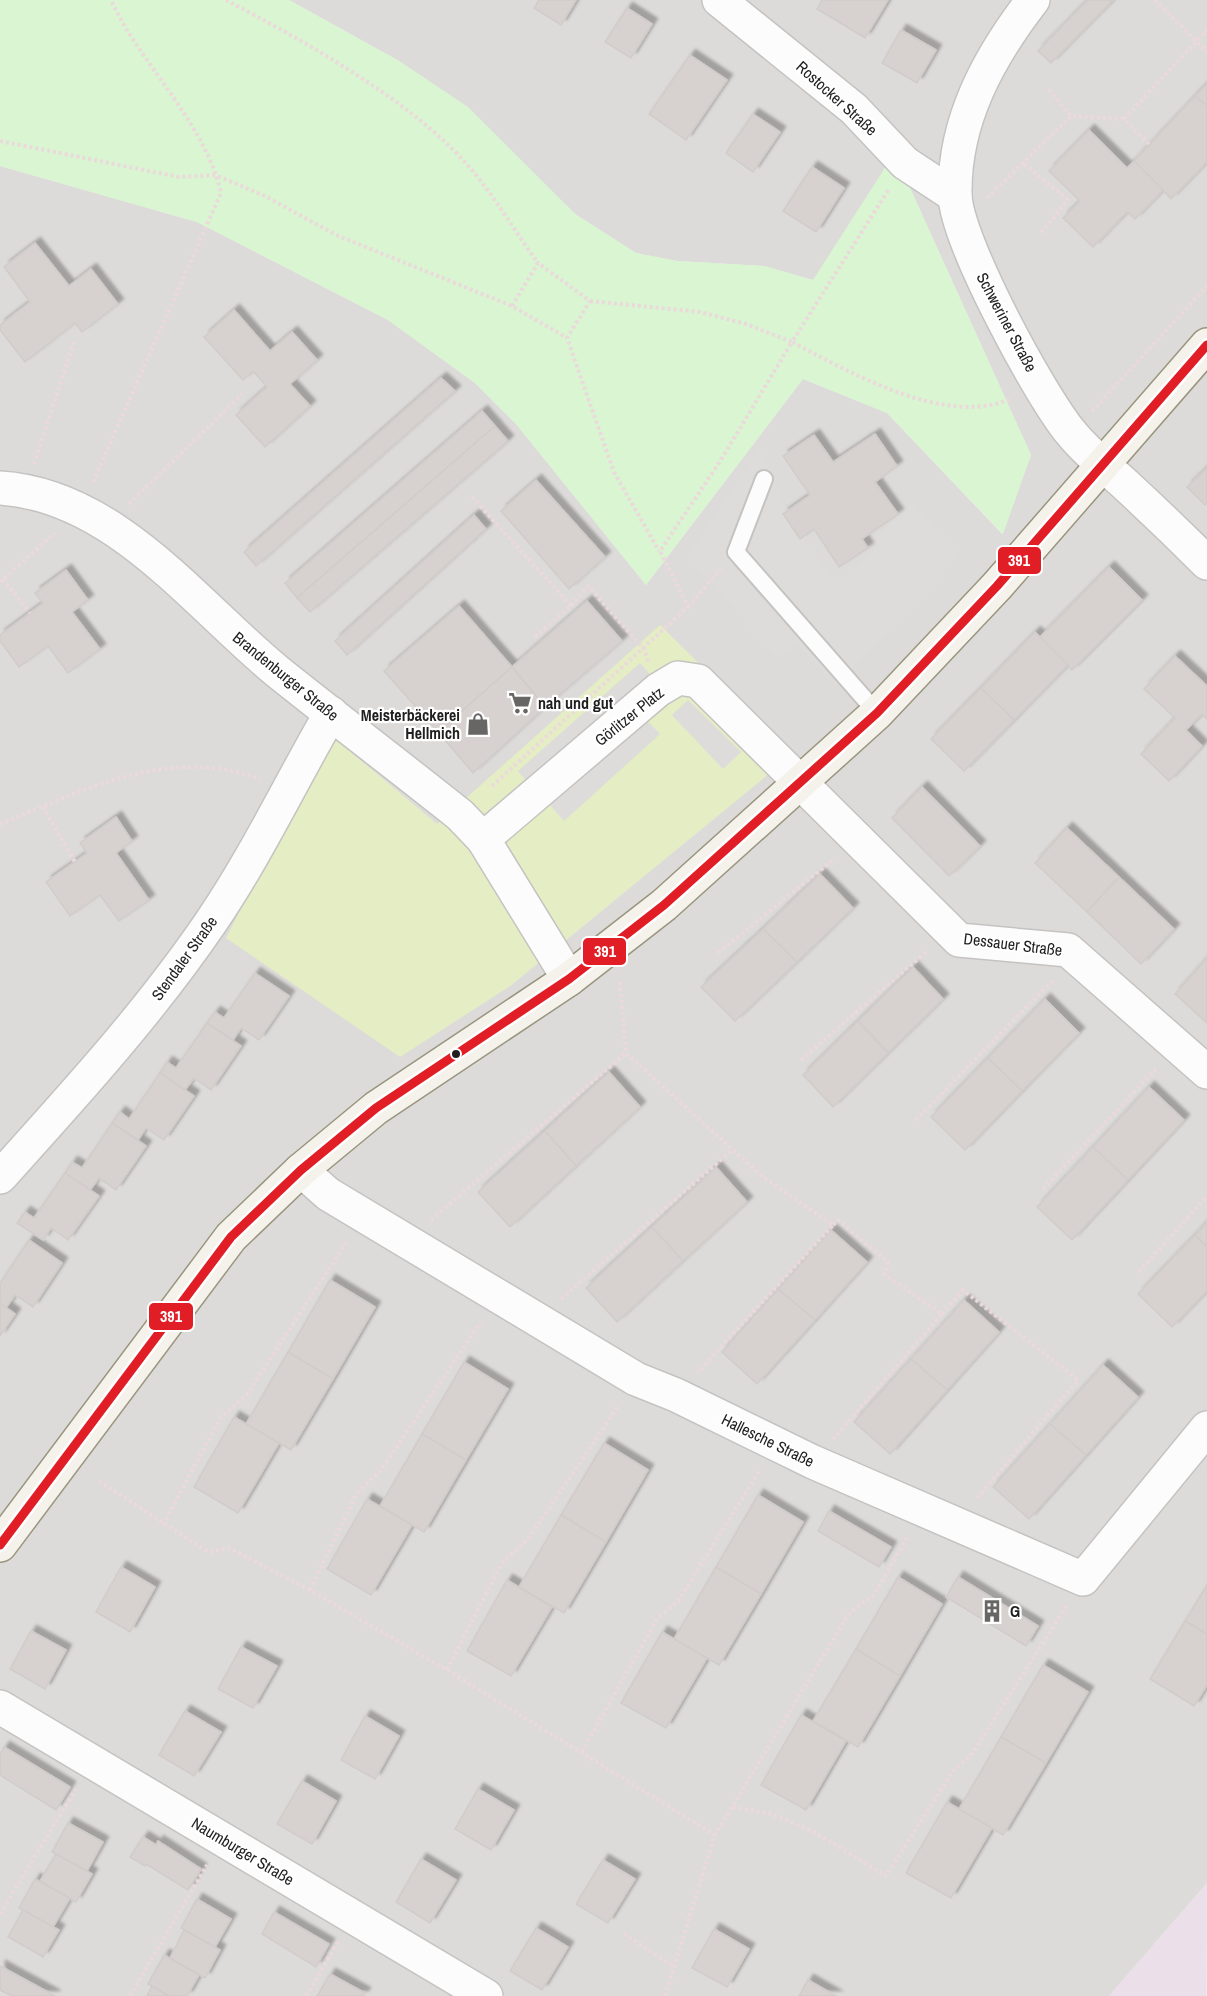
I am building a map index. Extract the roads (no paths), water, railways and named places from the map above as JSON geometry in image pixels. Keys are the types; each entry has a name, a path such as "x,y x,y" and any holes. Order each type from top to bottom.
{"main road":[{"path":"0,1545 231,1237 301,1170 376,1108 569,979 664,905 877,713 997,586 1207,345"}],"street":[{"name":"Rostocker Straße","path":"719,0 854,109 905,163 958,209"},
{"name":"Schweriner Straße","path":"1033,0 1004,38 972,98 962,134 958,209 990,294 1071,434 1207,563"},
{"name":"Brandenburger Straße","path":"13,489 94,517 189,590 277,671 460,815 483,839 569,979"},
{"name":"Görlitzer Platz","path":"483,839 658,690 678,678 698,681 801,782"},
{"name":"Stendaler Straße","path":"7,1156 87,1082 146,1010 212,921 331,713"},
{"name":"Dessauer Straße","path":"801,782 959,940 1068,950 1207,1072"},
{"name":"Hallesche Straße","path":"301,1170 328,1194 636,1379 676,1395 813,1462 1083,1579 1207,1428"},
{"name":"Naumburger Straße","path":"0,1707 486,1996"}],"lane":[{"path":"764,479 736,552 877,713"}],"place":[{"name":"nah und gut","path":"520,703"},
{"name":"Meisterbäckerei Hellmich","path":"478,724"},
{"name":"G","path":"992,1611"}]}
